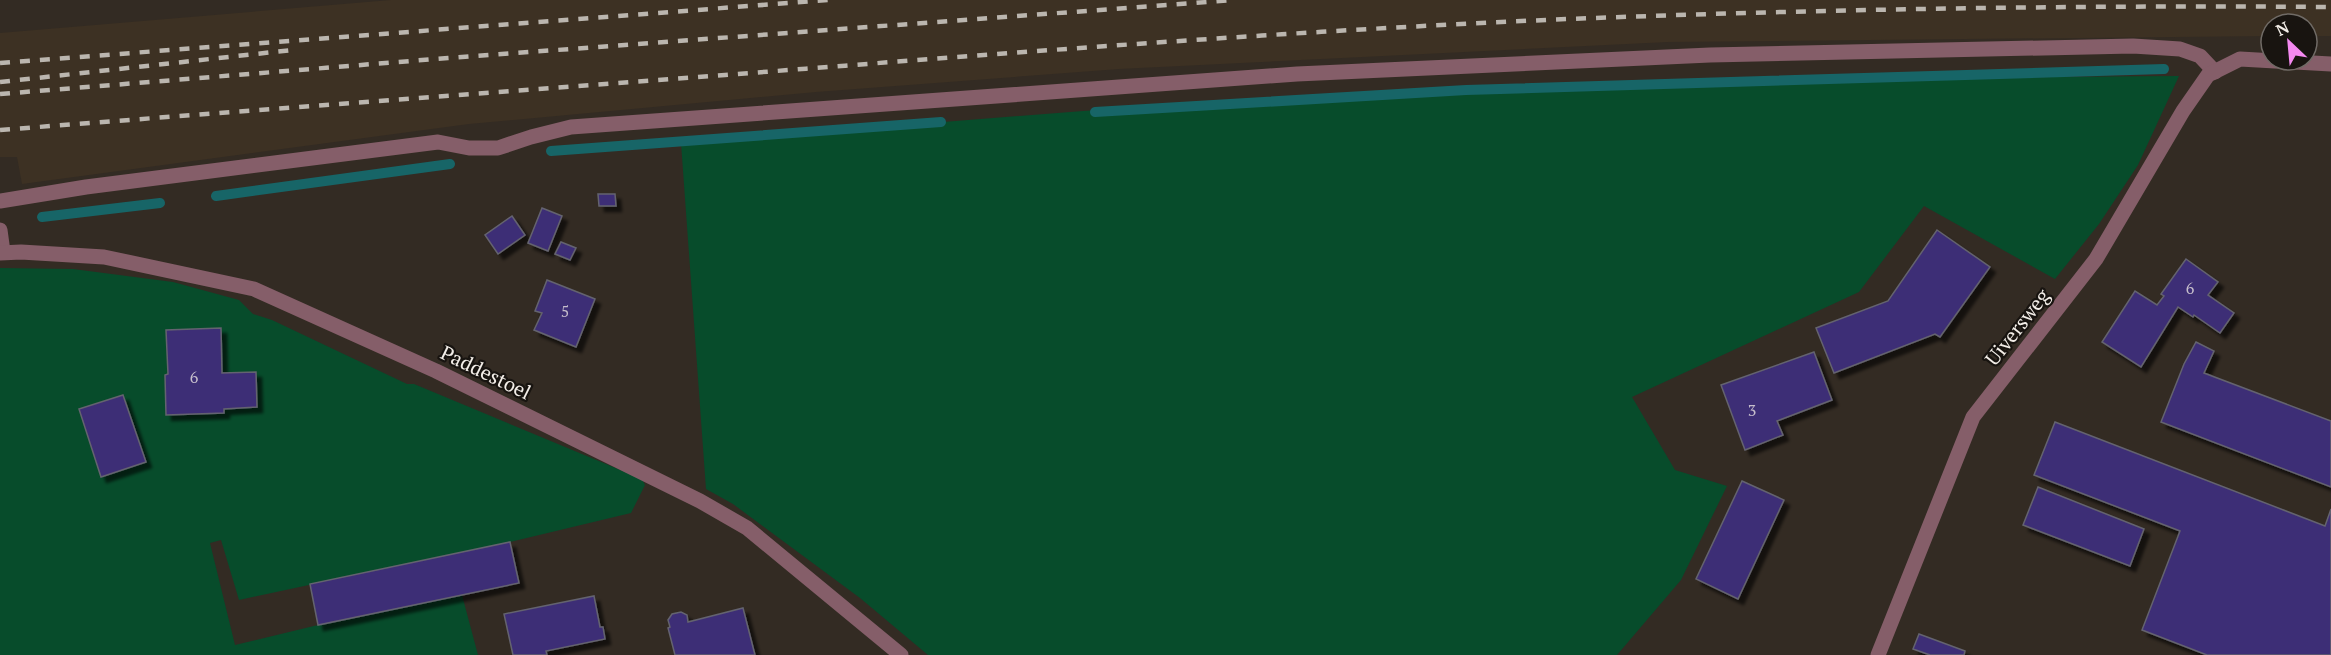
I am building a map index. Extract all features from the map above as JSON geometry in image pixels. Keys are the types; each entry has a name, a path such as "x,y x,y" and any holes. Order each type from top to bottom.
{"street":[{"path":"0,201 86,187 438,142 469,148 498,148 571,127 1297,74 1710,55 2133,46 2180,49 2200,56 2215,72"},
{"name":"Uiversweg","path":"1878,655 1973,417 2096,259 2183,111 2208,75 2240,59 2331,64"},
{"path":"0,230 2,253"},
{"name":"Paddestoel","path":"2,253 104,257 254,289 436,371 658,480 747,528 902,655"}],"shaded area":[{"path":"391,0 2331,0 2331,36 2319,36 2319,12 2259,12 2259,36 1668,42 1119,69 816,92 469,124 22,184 17,157 0,157 0,33"}],"green space":[{"path":"2179,76 2138,165 2099,224 2055,279 1924,206 1859,292 1632,397 1675,470 1727,486 1681,580 1617,655 928,655 860,598 733,504 706,489 681,143 1118,108 1380,93 1780,81"},
{"path":"0,268 73,269 173,282 239,300 253,314 272,320 407,384 414,384 642,479 645,485 631,513 510,542 239,600 221,540 210,543 235,645 462,595 478,655 0,655"}],"building":[{"path":"598,194 615,194 616,206 599,206"},
{"path":"542,208 562,216 548,251 528,243"},
{"path":"512,216 525,235 498,254 485,235"},
{"path":"1937,230 1990,267 1940,337 1935,334 1834,373 1816,328 1888,301"},
{"path":"561,242 576,248 570,260 555,254"},
{"path":"2186,259 2218,282 2208,295 2234,313 2220,333 2178,307 2141,367 2102,342 2135,291 2157,305 2164,296 2161,294"},
{"path":"547,280 595,299 576,347 534,330 542,313 535,311"},
{"path":"221,328 222,373 256,372 257,407 224,409 224,413 166,415 165,375 168,374 166,330"},
{"path":"2196,342 2214,351 2204,373 2331,421 2331,487 2161,422 2184,364"},
{"path":"1814,352 1832,400 1777,421 1783,435 1745,450 1721,385"},
{"path":"123,395 146,462 101,477 79,409"},
{"path":"2055,422 2325,526 2331,509 2331,655 2207,655 2142,630 2180,531 2034,475"},
{"path":"1742,481 1784,500 1738,599 1696,579"},
{"path":"2038,487 2144,529 2130,566 2023,525"},
{"path":"510,542 519,583 318,625 310,584"},
{"path":"594,596 600,627 603,627 605,639 546,651 547,655 513,655 504,614"},
{"path":"743,608 755,655 675,655 668,628 670,627 668,620 672,614 681,612 687,615 688,622"},
{"path":"1919,634 1965,651 1964,655 1930,655 1913,649"}],"waterway":[{"path":"1095,112 1466,90 2164,69"},
{"path":"551,151 941,122"},
{"path":"216,196 450,164"},
{"path":"42,217 160,203"}],"railway":[{"path":"0,63 828,0"},
{"path":"0,94 448,58 1235,0"},
{"path":"0,130 1041,51 1463,24 1855,10 2045,7 2331,7"},
{"path":"0,82 292,50"}]}
